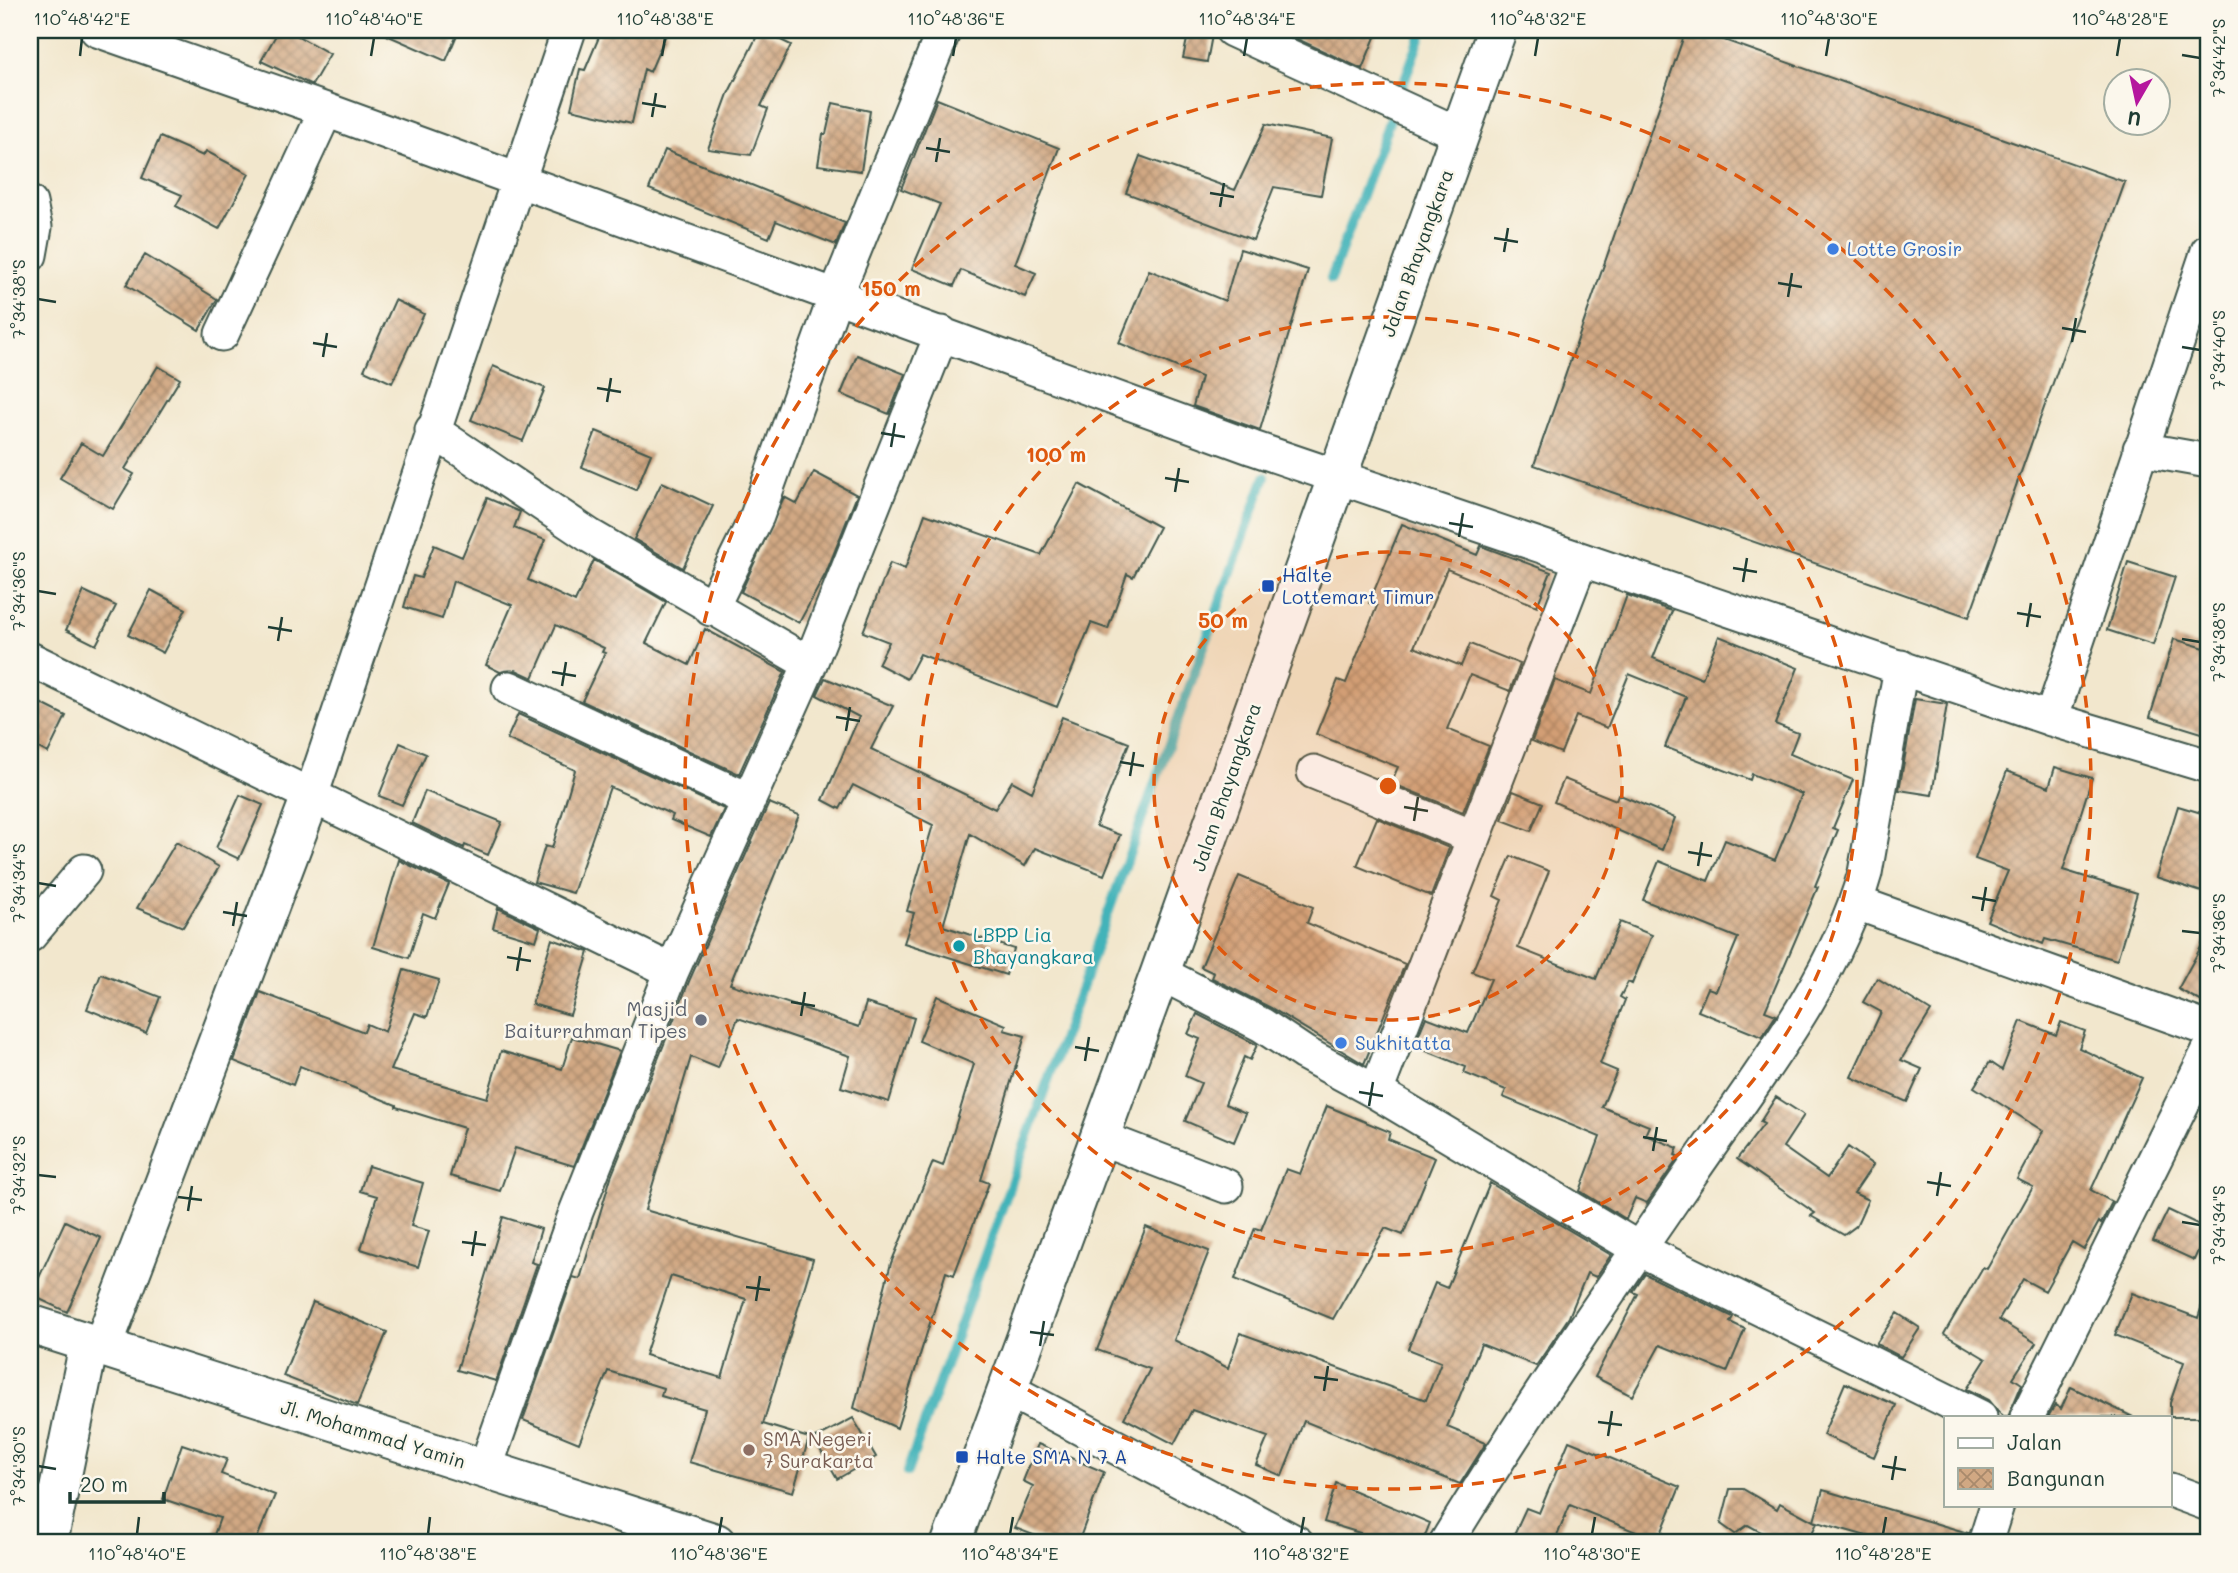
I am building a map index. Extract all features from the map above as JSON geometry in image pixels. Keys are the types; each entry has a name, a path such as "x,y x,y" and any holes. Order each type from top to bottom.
{"main road":[{"name":"Jalan Bhayangkara","path":"951,1543 1101,1138 1336,477 1452,131 1497,30"},
{"path":"48,1543 96,1346 311,796"},
{"name":"Jl. Mohammad Yamin","path":"30,1324 716,1543"}],"street":[{"path":"97,30 326,110 1336,477 2051,719 2208,766"},
{"path":"311,796 432,430 569,30"},
{"path":"711,609 757,516 836,295 944,30"},
{"path":"1232,30 1452,131"},
{"path":"222,334 326,110"},
{"path":"30,203 35,227 30,255"},
{"path":"2051,719 2208,251"},
{"path":"485,1469 576,1212 672,971 810,664 942,333"},
{"path":"432,430 590,536 711,609 810,664"},
{"path":"2140,449 2208,461"},
{"path":"1376,1091 1580,561"},
{"path":"30,659 672,971"},
{"path":"1446,1543 1517,1427 1746,1093 1830,963 1857,903 1865,873 1901,667"},
{"path":"509,688 749,800"},
{"path":"1314,772 1473,838"},
{"path":"30,935 84,871"},
{"path":"1857,903 2208,1029"},
{"path":"1160,973 1262,1025 1304,1054 1376,1091 1639,1249 1978,1416"},
{"path":"2028,1416 2208,1052"},
{"path":"1101,1138 1226,1186"},
{"path":"1009,1390 1297,1543"},
{"path":"2172,1491 2208,1504"},
{"path":"1985,1543 1997,1506"}],"building":[{"path":"279,30 287,30 330,54 312,85 261,61"},
{"path":"375,30 459,30 446,61"},
{"path":"602,30 668,30 650,72 644,69 632,123 571,109 580,69 585,70"},
{"path":"760,30 791,45 761,106 768,109 751,155 708,149 728,94"},
{"path":"1189,30 1213,30 1207,62 1183,58"},
{"path":"1278,30 1378,30 1362,69"},
{"path":"1686,30 1696,30 2125,182 1969,617 1534,465"},
{"path":"937,99 1059,148 1015,264 1036,273 1025,297 961,270 954,286 912,269 940,204 901,189"},
{"path":"833,103 870,111 861,171 818,165 823,134 826,134"},
{"path":"1266,124 1332,138 1321,195 1274,187 1253,240 1126,193 1140,156 1235,190"},
{"path":"160,137 203,156 206,151 249,174 219,229 176,206 182,195 142,178"},
{"path":"665,150 845,223 836,245 776,221 769,238 649,189"},
{"path":"1240,249 1308,270 1260,430 1193,406 1201,377 1119,343 1149,270 1225,301"},
{"path":"145,255 217,299 199,330 126,285"},
{"path":"395,300 424,314 392,383 364,370"},
{"path":"857,355 905,374 889,414 841,394"},
{"path":"158,366 180,379 125,469 134,474 113,509 60,478 81,443 103,456"},
{"path":"493,366 545,388 523,441 471,420"},
{"path":"596,431 651,454 636,490 582,467"},
{"path":"814,472 857,495 826,573 799,623 741,592 784,497 797,504"},
{"path":"662,482 713,506 683,568 634,539"},
{"path":"1079,484 1159,527 1133,577 1127,574 1108,629 1091,623 1057,707 920,654 907,679 878,664 889,642 863,632 890,563 905,569 925,514 1041,555"},
{"path":"487,498 520,512 514,528 545,540 528,580 575,602 594,560 666,602 646,643 689,665 705,629 785,672 739,774 582,701 605,653 602,652 604,648 556,625 533,678 516,670 500,672 486,665 512,605 453,581 442,619 404,607 413,576 421,578 434,545 462,557"},
{"path":"1402,524 1477,555 1481,546 1551,572 1537,606 1447,569 1414,647 1461,666 1470,644 1520,664 1510,691 1470,675 1447,729 1489,746 1463,812 1391,783 1398,767 1316,734 1338,680 1346,683 1377,606 1369,603"},
{"path":"2128,562 2175,577 2153,645 2107,630"},
{"path":"151,590 186,609 163,653 128,635"},
{"path":"84,591 116,606 96,645 66,630"},
{"path":"1627,595 1672,611 1653,658 1702,679 1719,636 1798,668 1775,724 1798,733 1790,754 1853,780 1833,828 1838,830 1815,886 1818,887 1765,1011 1776,1015 1762,1037 1698,1011 1708,988 1716,991 1738,938 1643,900 1659,861 1708,881 1725,840 1775,860 1802,794 1752,774 1750,780 1665,747 1686,697 1629,674 1607,728 1576,716 1561,753 1532,741 1555,680 1591,694"},
{"path":"2174,639 2208,649 2208,735 2150,717"},
{"path":"825,678 893,706 871,749 995,809 1012,781 1032,792 1062,717 1129,743 1096,826 1120,835 1104,875 1035,848 1025,866 970,834 943,926 1014,949 1006,975 904,943 914,913 907,911 933,825 853,785 840,809 823,800 859,717 817,695"},
{"path":"30,698 66,716 48,753 30,744"},
{"path":"1915,699 1947,704 1932,795 1899,790"},
{"path":"518,714 724,809 711,837 671,820 673,815 610,787 573,893 534,882 545,846 552,848 575,770 507,739"},
{"path":"400,743 426,754 402,805 379,796"},
{"path":"2055,767 2092,778 2063,870 2137,893 2117,960 2045,939 2043,944 1987,921 2008,871 1975,859 2007,771 2049,787"},
{"path":"1564,779 1616,800 1618,794 1675,818 1662,850 1554,802"},
{"path":"425,791 502,822 488,855 465,845 464,848 412,823"},
{"path":"1513,791 1543,803 1531,831 1502,820"},
{"path":"240,795 263,805 239,859 216,848"},
{"path":"769,803 799,815 730,984 859,1027 866,1003 914,1018 889,1102 841,1087 850,1056 738,1018 718,1068 691,1057 645,1210 813,1259 763,1424 809,1438 793,1492 689,1462 705,1409 661,1396 663,1388 608,1371 579,1443 523,1420 573,1277 580,1279 611,1177 690,979","holes":["671,1276 746,1299 722,1378 645,1355"]},
{"path":"2178,806 2208,815 2208,894 2156,877"},
{"path":"1377,818 1449,848 1431,896 1357,866"},
{"path":"176,842 219,867 183,927 137,908"},
{"path":"1511,856 1549,871 1518,948 1596,979 1620,922 1652,935 1632,984 1628,982 1620,997 1625,1000 1600,1064 1617,1071 1602,1107 1649,1126 1645,1135 1678,1148 1675,1155 1679,1157 1647,1203 1635,1198 1626,1219 1580,1191 1600,1137 1503,1097 1506,1090 1464,1073 1466,1067 1414,1046 1426,1017 1468,1033 1491,979 1472,972 1502,900 1494,896"},
{"path":"399,860 449,884 435,918 423,913 409,958 373,947"},
{"path":"1239,876 1313,907 1307,923 1405,964 1364,1064 1271,1008 1212,978 1214,973 1201,967"},
{"path":"498,908 540,928 536,941 493,928"},
{"path":"2208,934 2208,1005 2178,989"},
{"path":"552,939 589,952 570,1015 532,1004"},
{"path":"404,970 439,980 427,1017 415,1013 391,1070 487,1098 501,1051 562,1069 572,1037 620,1051 574,1166 515,1148 500,1191 450,1176 464,1128 396,1107 300,1066 293,1085 234,1061 260,992 364,1032 367,1024 385,1032"},
{"path":"101,974 160,997 146,1033 87,1009"},
{"path":"1877,978 1931,1011 1901,1060 1922,1069 1907,1102 1851,1077 1881,1012 1863,1002"},
{"path":"937,996 1006,1025 1004,1030 1025,1036 981,1180 989,1183 954,1275 946,1272 897,1428 854,1408 891,1263 933,1162 943,1166 974,1064 919,1041"},
{"path":"1197,1014 1257,1045 1250,1060 1244,1057 1225,1104 1246,1113 1234,1142 1185,1121 1201,1083 1185,1076 1200,1039 1188,1034"},
{"path":"2021,1021 2056,1035 2061,1022 2085,1031 2079,1048 2142,1078 2091,1190 2112,1202 2101,1224 2099,1222 2084,1249 2072,1242 2045,1291 2023,1279 1999,1320 2036,1343 2013,1378 2022,1384 2008,1416 2002,1416 1989,1400 1967,1389 1986,1359 1944,1334 1983,1267 1987,1269 2033,1187 2017,1179 2043,1131 1974,1087 1990,1062 2002,1070"},
{"path":"1776,1097 1804,1115 1783,1147 1827,1178 1848,1147 1873,1165 1854,1193 1868,1200 1856,1226 1844,1235 1811,1216 1815,1213 1737,1159 1764,1124 1760,1122"},
{"path":"1327,1106 1390,1132 1388,1139 1435,1158 1403,1235 1385,1228 1333,1319 1235,1279 1255,1228 1261,1230 1286,1169 1300,1174"},
{"path":"368,1166 423,1183 411,1226 429,1231 418,1267 361,1249 377,1196 360,1191"},
{"path":"1490,1183 1611,1255 1596,1277 1587,1273 1569,1317 1536,1366 1481,1344 1447,1427 1486,1443 1460,1484 1304,1421 1282,1476 1256,1465 1268,1437 1192,1410 1174,1444 1124,1418 1150,1369 1097,1350 1146,1227 1209,1251 1174,1340 1228,1368 1240,1333 1426,1400 1441,1362 1408,1349 1435,1283 1447,1288"},
{"path":"2168,1210 2208,1229 2194,1260 2153,1241"},
{"path":"503,1217 541,1229 531,1262 537,1264 496,1381 457,1370"},
{"path":"65,1221 101,1238 67,1312 31,1295"},
{"path":"1645,1274 1733,1317 1730,1322 1745,1329 1727,1372 1660,1345 1632,1396 1595,1377 1638,1294 1633,1292"},
{"path":"2132,1293 2198,1318 2203,1302 2208,1302 2208,1417 2170,1416 2170,1403 2184,1362 2115,1335"},
{"path":"313,1302 387,1332 357,1405 283,1376"},
{"path":"1897,1313 1920,1328 1901,1357 1876,1344"},
{"path":"1845,1383 1896,1405 1874,1457 1823,1435"},
{"path":"2071,1387 2131,1416 2049,1416 2055,1405 2061,1409"},
{"path":"853,1418 876,1457 837,1479 814,1439"},
{"path":"1569,1441 1680,1487 1658,1541 1570,1505 1554,1543 1510,1543 1526,1508 1539,1513"},
{"path":"182,1444 227,1459 221,1474 275,1495 255,1543 235,1543 214,1535 220,1518 163,1499"},
{"path":"1038,1444 1104,1472 1078,1543 1054,1543 1015,1528 1033,1486 1023,1481"},
{"path":"1336,1483 1430,1523 1422,1543 1356,1543 1360,1533 1324,1522"},
{"path":"1730,1489 1743,1489 1777,1509 1780,1503 1817,1523 1807,1543 1781,1543 1748,1525 1735,1534 1721,1524"},
{"path":"1823,1490 1968,1533 1966,1543 1891,1543 1814,1521"}],"waterway":[{"path":"1331,279 1423,30"},
{"path":"907,1472 1265,477"}],"place":[{"name":"Lotte Grosir","path":"1833,249"},
{"name":"Halte Lottemart Timur","path":"1268,586"},
{"name":"LBPP Lia Bhayangkara","path":"959,946"},
{"name":"Masjid Baiturrahman Tipes","path":"701,1020"},
{"name":"Sukhitatta","path":"1341,1043"},
{"name":"SMA Negeri 7 Surakarta","path":"749,1450"},
{"name":"Halte SMA N 7 A","path":"962,1457"}]}
